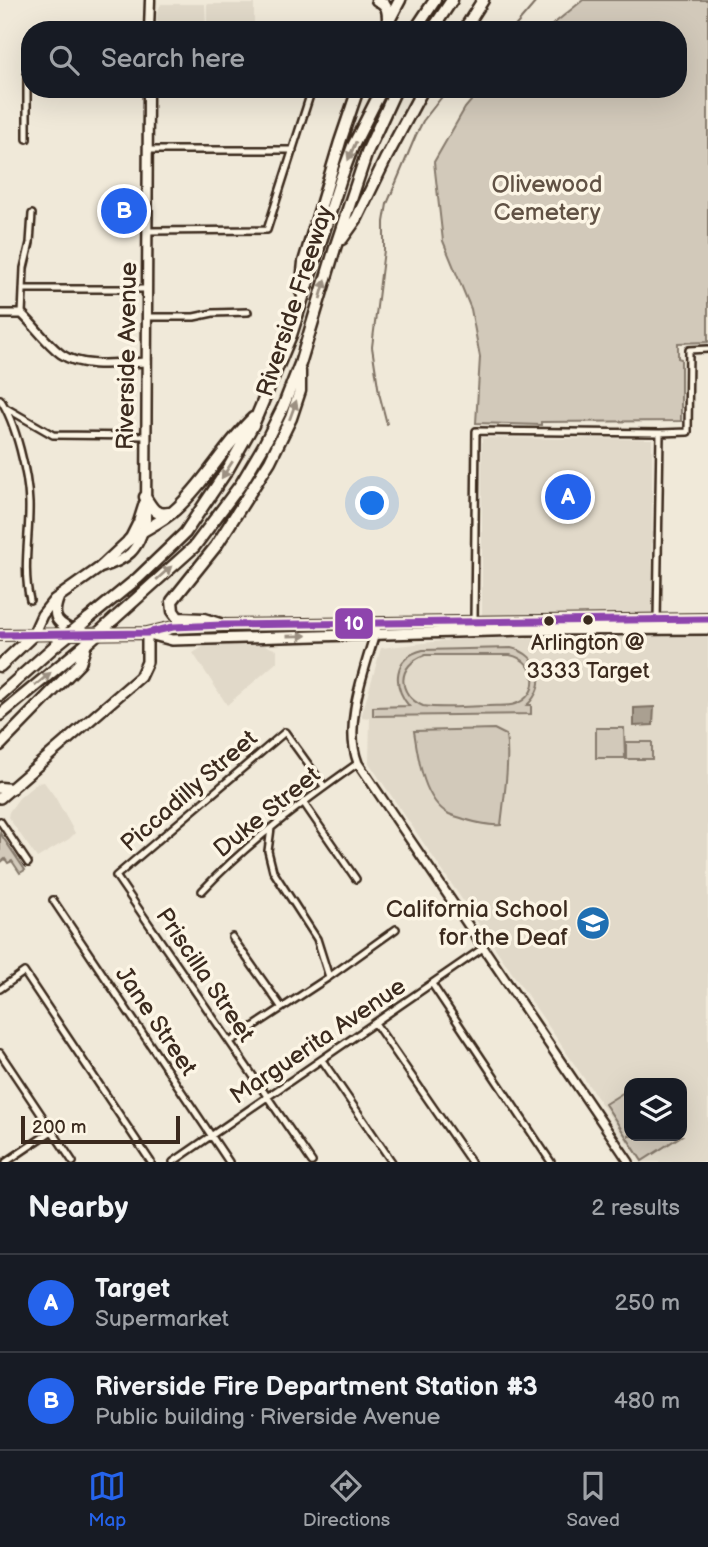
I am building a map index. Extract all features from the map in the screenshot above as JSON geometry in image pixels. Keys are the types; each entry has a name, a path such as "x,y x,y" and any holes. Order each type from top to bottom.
{"highway":[{"path":"377,0 387,7 386,21"},
{"path":"388,21 400,0"},
{"path":"438,21 453,0"},
{"path":"470,21 483,0"},
{"path":"421,21 432,4"},
{"path":"299,310 304,262 355,98"},
{"name":"Riverside Freeway","path":"0,695 138,578 185,533 242,445 261,411 299,310 341,178 378,98"},
{"name":"Riverside Freeway","path":"0,715 86,644 194,547 241,484 283,407 300,364 367,152 392,98"},
{"path":"335,248 358,218 418,98"},
{"path":"223,625 204,619 178,618 173,611 172,601 216,546 270,461 300,391 300,364"},
{"path":"130,540 173,512 239,432 261,411"},
{"path":"145,497 156,512 173,512"},
{"path":"0,666 33,635"},
{"path":"0,745 80,663 86,644"},
{"path":"0,650 0,660"}],"main road":[{"path":"149,21 150,0"},
{"name":"Riverside Avenue","path":"98,569 132,553 144,529 147,509 148,98"},
{"name":"Riverside Avenue","path":"33,635 47,608 98,569 130,540 145,497"},
{"path":"60,596 55,606 57,621 79,634"},
{"path":"0,635 148,633 173,627 223,625 377,623 474,627 657,624 708,619"},
{"path":"657,624 708,629"},
{"path":"148,633 172,640 374,636 474,627"},
{"path":"0,798 5,788 140,677 147,662 148,633"}],"street":[{"path":"27,139 28,98"},
{"path":"148,231 267,230 309,98"},
{"path":"148,150 293,150"},
{"path":"22,314 24,268 30,243 32,214"},
{"path":"23,289 147,289"},
{"path":"148,317 194,317 213,313 248,312"},
{"path":"0,314 22,314 60,353 72,360 86,363 147,362"},
{"path":"474,627 476,431 688,432 689,349 708,349"},
{"path":"0,399 20,446 29,501 26,586 30,600"},
{"path":"5,407 53,435 146,436"},
{"path":"657,624 660,433"},
{"path":"377,623 354,712 352,742 358,763 629,1162"},
{"name":"Piccadilly Street","path":"116,876 285,732 324,786"},
{"name":"Duke Street","path":"202,891 226,866 271,828 358,763"},
{"path":"303,802 356,879"},
{"path":"0,821 29,863"},
{"path":"271,828 268,851 274,871 317,939 329,977"},
{"name":"Priscilla Street","path":"116,876 312,1162"},
{"name":"Jane Street","path":"53,900 229,1162"},
{"path":"230,1042 396,929"},
{"path":"232,937 282,1008"},
{"name":"Marguerita Avenue","path":"173,1162 483,947"},
{"path":"0,989 24,972 151,1162"},
{"path":"432,984 551,1162"},
{"path":"375,1023 471,1162"},
{"path":"0,1053 73,1162"},
{"path":"322,1060 392,1162"},
{"path":"6,1162 52,1131"}],"shaded area":[{"path":"161,4 205,4 206,21 157,21"},
{"path":"207,4 254,4 254,21 207,21"},
{"path":"482,438 652,439 652,614 482,617"},
{"name":"California School for the Deaf","path":"708,636 708,1162 641,1162 627,1141 687,1141 687,1078 624,1078 624,1137 369,763 370,718 362,717 362,714 381,648 459,639"},
{"path":"206,645 264,645 277,650 277,662 227,705 193,653"},
{"path":"654,707 653,725 634,726 634,708"},
{"path":"44,782 75,833 37,858 8,817 19,798 37,783"}],"green space":[{"name":"Olivewood Cemetery","path":"583,0 708,0 708,342 678,343 678,358 681,359 681,421 541,422 541,425 476,423 480,357 471,309 443,241 434,162 465,108 473,98 687,98 687,21 557,21"},
{"path":"511,648 521,651 535,663 538,671 538,688 527,705 531,705 531,714 373,716 373,707 409,706 400,689 398,673 406,659 423,650","holes":["425,655 510,655 527,664 533,679 529,694 515,704 423,706 414,701 404,687 405,672"]},
{"path":"596,728 624,728 625,758 596,758"},
{"path":"494,729 506,735 506,780 501,825 487,825 449,814 433,799 423,777 414,731"},
{"path":"626,742 652,742 652,759 626,759"},
{"path":"0,833 25,870 20,873 12,861 8,863 5,859 0,863"},
{"path":"624,1092 624,1133 605,1104"},
{"path":"629,1141 673,1141 642,1161"}],"waterway":[{"path":"520,21 535,3"},
{"path":"387,424 372,347 384,250 384,222 387,204 416,135 441,98"}],"transit line":[{"name":"10","path":"0,635 147,633 173,627 223,625 708,619"}],"place":[{"name":"Riverside Fire Department Station #3","path":"124,211"},
{"name":"Target","path":"568,497"},
{"name":"Arlington @ 3333 Target","path":"588,620"},
{"name":"California School for the Deaf","path":"593,923"}]}
